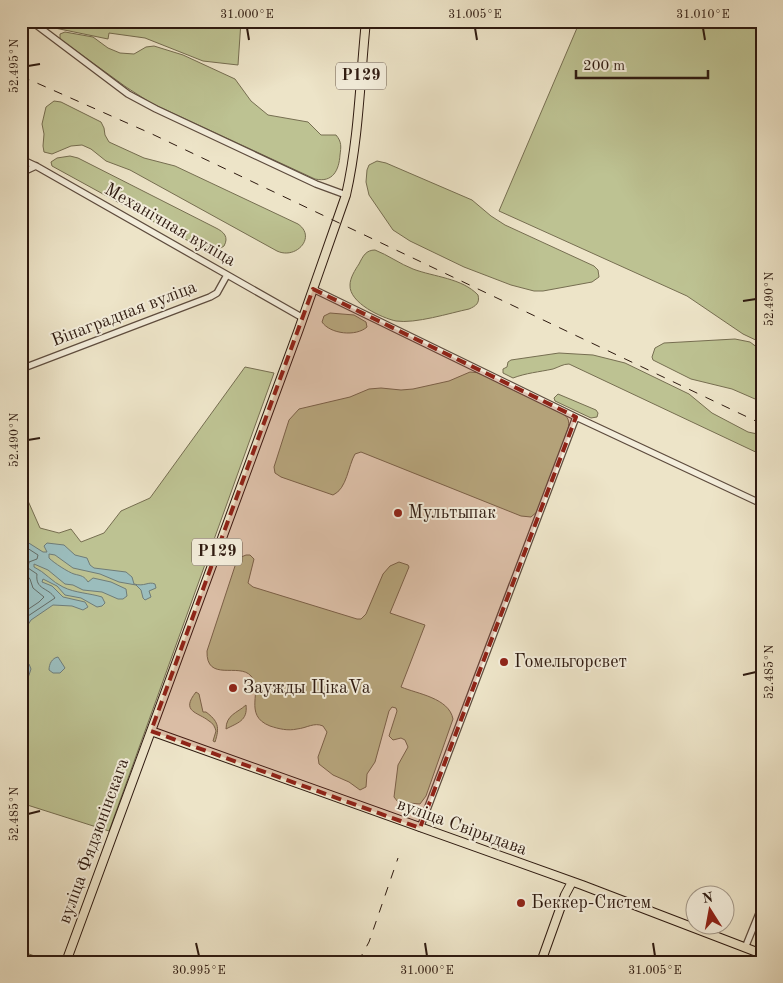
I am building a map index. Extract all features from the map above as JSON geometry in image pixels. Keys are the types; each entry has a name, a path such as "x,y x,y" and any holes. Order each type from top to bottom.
{"main road":[{"name":"Р129","path":"151,731 346,196 356,140 366,21"},
{"name":"вуліца Свірыдава","path":"151,731 572,882 762,954"},
{"name":"вуліца Фядзюнінскага","path":"66,962 151,731"},
{"path":"542,962 565,895 572,882"}],"street":[{"path":"30,21 128,94 156,110 346,196"},
{"name":"Механічная вуліца","path":"21,160 36,166 303,318"},
{"path":"21,173 36,166"},
{"name":"Вінаградная вуліца","path":"21,369 210,297 217,292 227,275"},
{"path":"313,289 576,417 762,504"},
{"path":"420,828 576,417"},
{"path":"745,948 762,906"}],"highlighted area":[{"path":"313,289 576,417 420,828 151,731"}],"green space":[{"path":"50,21 241,21 238,65 203,61 145,38 109,33 108,39 50,27"},
{"path":"580,21 762,21 762,343 743,334 687,296 499,211"},
{"path":"65,32 93,37 108,48 120,53 134,54 146,47 154,46 183,55 235,79 251,101 268,115 308,122 321,135 336,135 341,147 338,166 334,174 326,179 315,179 151,103 60,39 60,34"},
{"path":"54,101 61,102 101,122 109,142 144,158 175,166 298,224 303,229 305,241 297,250 284,253 277,251 130,170 106,161 91,149 82,145 71,146 52,154 44,152 42,124 46,107"},
{"path":"70,156 78,158 219,230 226,237 224,246 216,251 205,250 52,166 51,162 57,158"},
{"path":"377,161 386,163 472,200 505,225 594,266 598,270 599,277 592,282 534,291 511,285 464,267 410,241 393,230 369,195 366,182 367,170 369,165"},
{"path":"375,250 413,269 464,285 478,295 478,302 469,309 432,318 404,322 383,317 367,309 355,298 351,292 350,285 353,274 363,256 369,251"},
{"path":"330,313 354,315 366,322 367,327 350,333 331,329 322,322 324,316"},
{"path":"735,339 750,342 762,351 762,402 732,389 691,379 653,360 652,357 655,348 664,343"},
{"path":"559,353 593,355 625,363 689,394 712,413 748,432 762,435 762,455 569,364 513,378 503,373 503,369 507,367 508,362 511,360"},
{"path":"245,367 274,373 109,831 21,803 21,485 40,528 59,533 71,529 81,542 104,533 121,511 150,498"},
{"path":"470,372 482,373 561,412 568,419 568,429 538,511 531,517 521,516 361,452 355,454 344,483 338,492 333,495 281,477 275,473 274,467 289,420 299,409 350,397 369,389 413,389 449,381"},
{"path":"558,394 596,410 598,413 597,417 591,418 555,401 554,398"},
{"path":"250,555 254,559 248,583 253,587 357,619 361,619 366,614 383,574 390,566 399,562 408,565 409,567 390,613 425,625 401,687 439,701 446,706 453,719 426,796 420,804 398,802 394,797 398,765 408,747 405,740 401,738 393,740 389,736 397,711 396,708 392,707 389,711 375,762 367,774 366,787 360,790 349,782 333,775 319,764 318,757 327,732 323,726 313,725 290,730 270,726 257,716 255,709 256,688 251,676 246,672 217,669 208,661 207,651 235,566 239,558"},
{"path":"196,692 199,694 203,712 210,715 217,725 215,742 213,741 216,731 214,725 190,708"},
{"path":"246,705 245,715 241,721 226,729 226,724 230,717"},
{"path":"21,951 48,961 49,962 21,962"}],"water":[{"path":"21,531 24,540 43,552 47,552 44,546 47,543 64,545 75,555 87,558 90,565 94,568 126,572 132,577 134,584 153,583 156,588 149,591 151,597 145,600 141,590 136,585 119,582 100,574 73,568 55,555 49,554 49,558 71,573 82,576 88,582 93,578 111,582 126,589 127,596 123,599 118,599 102,592 83,590 73,585 65,584 48,570 34,564 34,567 59,585 72,591 102,597 105,603 97,607 81,598 65,595 57,586 43,579 42,582 52,586 63,597 85,602 88,607 83,610 72,606 53,605 31,620 21,636"},
{"path":"58,657 65,668 60,673 53,673 49,670 50,666 53,660"},
{"path":"21,661 29,664 31,669 28,678 21,684"}],"railway":[{"path":"21,76 152,134 762,424"},
{"path":"358,962 369,942 398,858"},
{"path":"347,962 350,955"}],"place":[{"name":"Мультыпак","path":"398,513"},
{"name":"Гомельгорсвет","path":"504,662"},
{"name":"Заужды ЦікаVа","path":"233,688"},
{"name":"Беккер-Систем","path":"521,903"}]}
